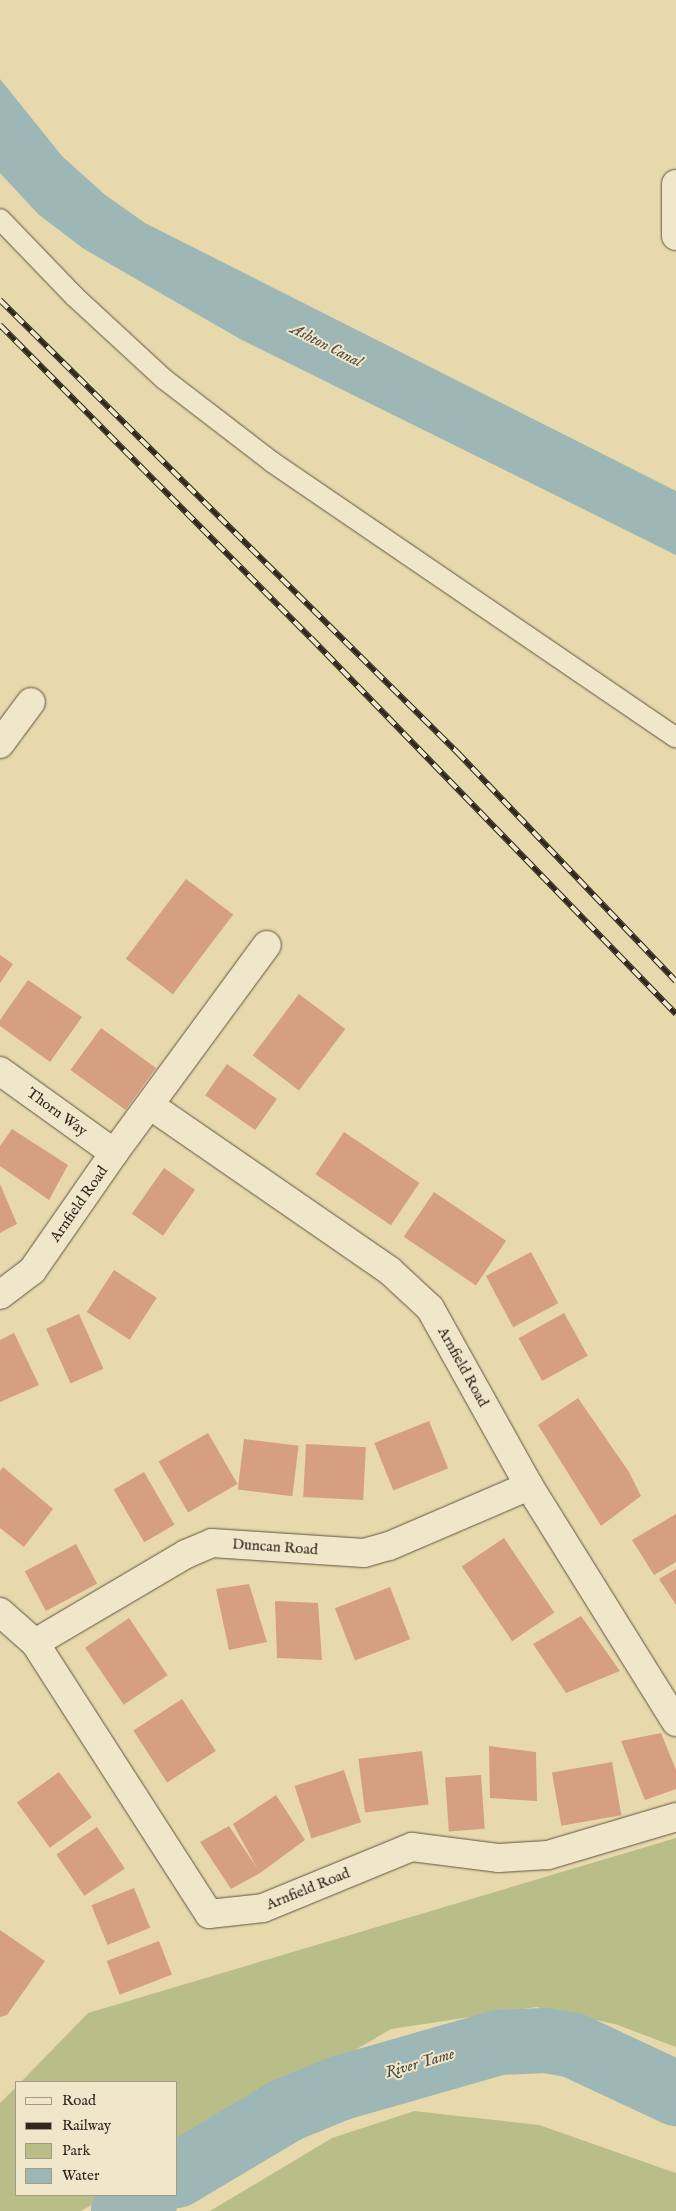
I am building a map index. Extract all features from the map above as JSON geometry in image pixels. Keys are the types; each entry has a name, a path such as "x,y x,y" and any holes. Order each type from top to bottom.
{"street":[{"path":"675,236 676,184"},
{"path":"0,744 31,702"},
{"name":"Arnfield Road","path":"0,1295 32,1271 114,1153 151,1106 267,945"},
{"name":"Thorn Way","path":"0,1071 114,1153"},
{"name":"Arnfield Road","path":"151,1106 390,1271 430,1308 529,1486 676,1722"},
{"name":"Duncan Road","path":"35,1643 186,1554 212,1543 364,1553 389,1546 529,1486"},
{"name":"Arnfield Road","path":"0,1612 35,1643 209,1914 262,1908 412,1847 499,1858 548,1855 676,1816"}],"lane":[{"path":"0,219 74,296 164,379 272,462 676,738"}],"green space":[{"path":"676,1838 676,2047 615,2024 536,2007 391,2029 178,2154 178,2081 22,2081 88,2013"},
{"path":"15,2088 15,2196 107,2196 81,2211 0,2211 0,2103"},
{"path":"414,2111 539,2125 676,2173 676,2211 210,2211 332,2138"}],"water":[{"name":"Ashton Canal","path":"0,79 62,156 104,194 145,223 676,491 676,555 240,339 84,249 38,214 0,173"}],"building":[{"path":"186,879 233,915 173,994 126,959"},
{"path":"0,955 13,964 0,983"},
{"path":"28,980 82,1017 50,1062 0,1026 0,1020"},
{"path":"299,994 345,1029 299,1090 253,1055"},
{"path":"101,1028 156,1068 125,1110 70,1070"},
{"path":"227,1064 277,1099 255,1130 205,1095"},
{"path":"12,1129 68,1165 49,1200 0,1166 0,1146"},
{"path":"344,1132 419,1183 391,1225 315,1174"},
{"path":"164,1168 195,1190 163,1236 132,1214"},
{"path":"0,1184 17,1224 0,1233"},
{"path":"434,1192 506,1241 476,1285 404,1237"},
{"path":"531,1252 558,1303 513,1327 486,1276"},
{"path":"114,1270 157,1298 130,1340 87,1312"},
{"path":"564,1313 588,1356 542,1381 519,1338"},
{"path":"79,1314 103,1369 71,1383 46,1329"},
{"path":"14,1333 39,1385 0,1402 0,1340"},
{"path":"578,1398 629,1472 641,1496 601,1526 538,1425"},
{"path":"429,1421 448,1468 393,1490 374,1443"},
{"path":"208,1433 238,1484 188,1513 159,1462"},
{"path":"244,1439 299,1446 292,1496 238,1490"},
{"path":"306,1444 366,1447 363,1500 303,1497"},
{"path":"3,1467 53,1509 24,1547 0,1528 0,1471"},
{"path":"144,1472 174,1525 144,1542 114,1490"},
{"path":"676,1514 676,1562 654,1575 632,1540"},
{"path":"504,1538 554,1613 512,1641 462,1567"},
{"path":"76,1544 97,1584 46,1611 25,1571"},
{"path":"676,1569 676,1605 659,1579"},
{"path":"249,1584 267,1642 229,1650 216,1589"},
{"path":"390,1587 410,1639 355,1660 335,1608"},
{"path":"275,1601 318,1603 322,1660 277,1658"},
{"path":"581,1616 620,1671 566,1693 533,1644"},
{"path":"129,1618 168,1675 124,1705 85,1648"},
{"path":"182,1699 216,1751 167,1783 133,1731"},
{"path":"661,1733 676,1770 676,1789 645,1800 621,1741"},
{"path":"489,1746 536,1752 537,1801 490,1798"},
{"path":"422,1751 429,1805 365,1812 358,1759"},
{"path":"612,1762 621,1815 561,1826 552,1773"},
{"path":"344,1770 361,1822 312,1838 295,1786"},
{"path":"59,1772 92,1817 50,1848 17,1803"},
{"path":"481,1775 485,1829 449,1831 445,1778"},
{"path":"276,1795 305,1840 260,1873 231,1889 200,1842 229,1826 257,1868 233,1824"},
{"path":"97,1827 125,1868 84,1896 56,1854"},
{"path":"134,1888 150,1928 107,1945 91,1905"},
{"path":"0,1930 45,1961 7,2015 0,2017"},
{"path":"159,1941 172,1975 120,1995 107,1961"}],"waterway":[{"name":"River Tame","path":"178,2174 285,2110 338,2088 498,2042 545,2040 573,2045 676,2093"},
{"name":"River Tame","path":"123,2211 146,2196"}],"railway":[{"path":"0,300 457,752 676,981"},
{"path":"0,325 311,638 676,1014"}]}
